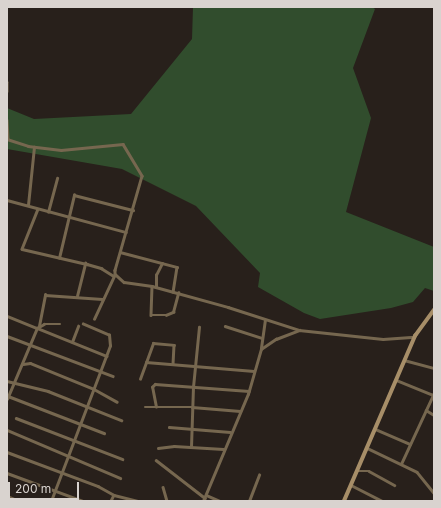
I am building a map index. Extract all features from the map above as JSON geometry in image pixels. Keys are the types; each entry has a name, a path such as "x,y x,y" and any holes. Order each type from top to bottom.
{"main road":[{"path":"344,501 415,336 434,310"}],"street":[{"path":"7,82 7,92"},
{"path":"7,120 7,139 34,147 68,150 123,144 142,176 120,252 115,275 102,299 94,319"},
{"path":"28,205 34,147"},
{"path":"48,212 57,178"},
{"path":"59,258 74,195 132,210"},
{"path":"7,200 126,232"},
{"path":"38,209 34,222 21,248 85,263 101,268 115,275 124,282 156,287 299,330 387,340 415,336"},
{"path":"120,252 162,263 178,269 173,292"},
{"path":"77,296 85,263"},
{"path":"156,287 156,275 162,263"},
{"path":"152,286 151,315 166,315 173,312 178,294"},
{"path":"102,299 77,296 45,296 38,328 28,345 23,364 8,398 104,433"},
{"path":"7,316 107,356"},
{"path":"205,498 223,449 249,391 261,349 265,320"},
{"path":"38,328 60,324"},
{"path":"51,501 107,356 110,335 83,324"},
{"path":"72,342 78,326"},
{"path":"225,326 262,338"},
{"path":"190,447 193,387 199,327"},
{"path":"261,349 276,339 299,330"},
{"path":"7,336 113,376"},
{"path":"140,379 150,346 158,343 174,345 173,364"},
{"path":"404,360 434,368"},
{"path":"146,362 254,371"},
{"path":"23,364 30,363 94,389 117,402"},
{"path":"395,380 434,394 401,464"},
{"path":"7,381 48,391 120,420"},
{"path":"156,407 152,387 155,384 249,391"},
{"path":"145,407 192,407 240,411"},
{"path":"426,410 434,414"},
{"path":"16,418 122,458"},
{"path":"169,427 230,432"},
{"path":"375,429 410,444"},
{"path":"7,430 120,478"},
{"path":"158,448 190,447 223,449"},
{"path":"367,448 417,472 434,493"},
{"path":"7,452 62,472 114,494 138,501"},
{"path":"156,460 205,498 220,501"},
{"path":"357,471 369,471 394,484"},
{"path":"7,473 83,501"},
{"path":"249,501 259,475"},
{"path":"351,485 383,501"},
{"path":"163,487 167,501"},
{"path":"111,501 114,494"},
{"path":"7,496 19,501"}],"green space":[{"path":"193,7 372,7 375,9 353,68 371,118 346,212 434,247 434,291 425,288 413,302 391,308 320,319 304,313 258,287 260,273 196,206 122,169 7,149 7,108 34,119 131,114 192,39"}]}
